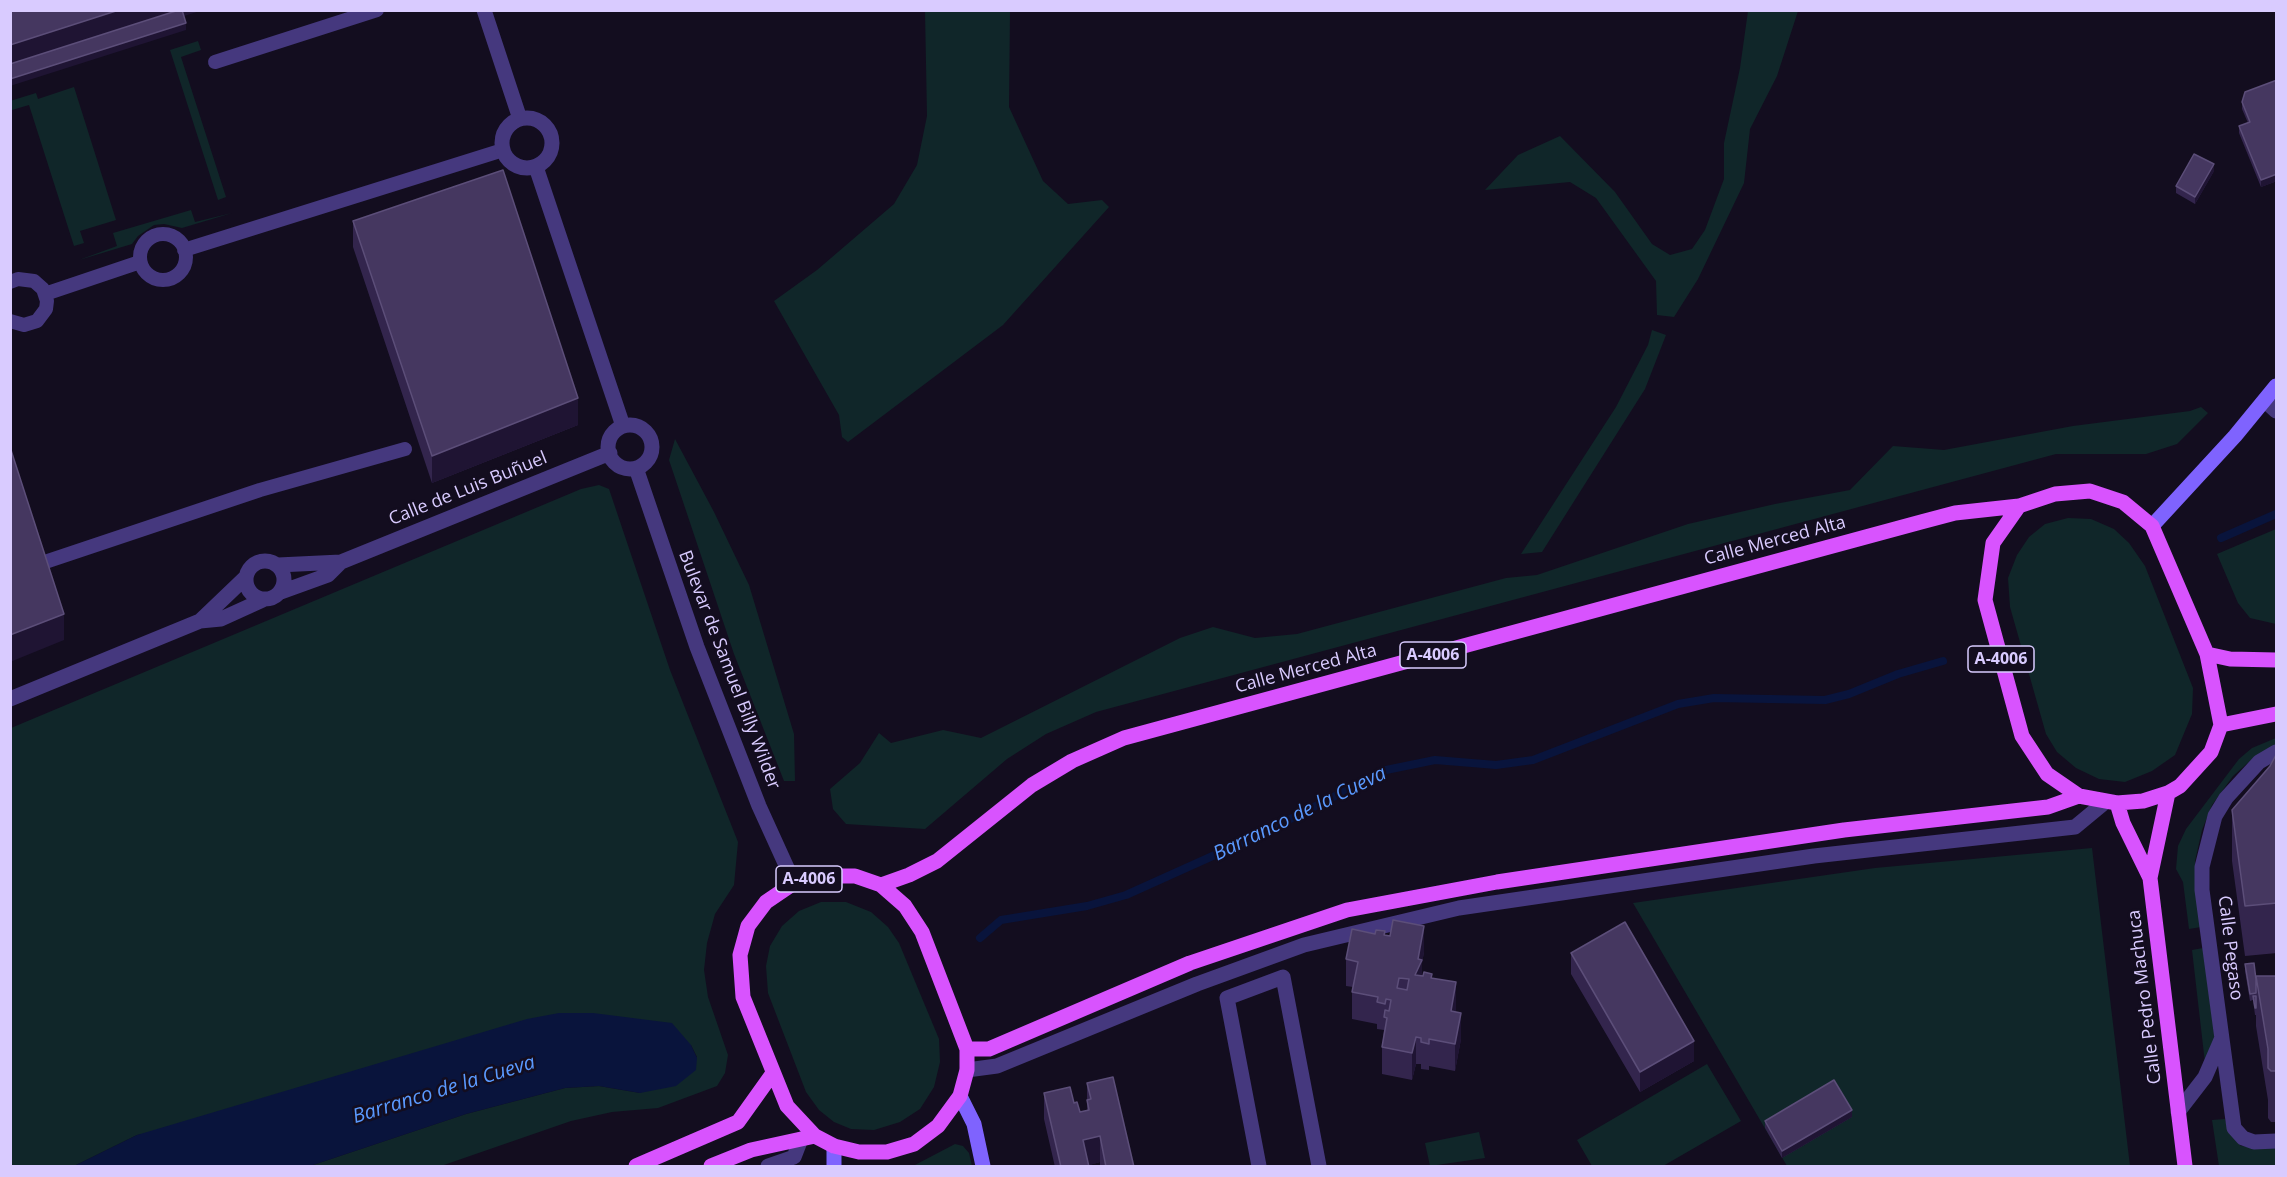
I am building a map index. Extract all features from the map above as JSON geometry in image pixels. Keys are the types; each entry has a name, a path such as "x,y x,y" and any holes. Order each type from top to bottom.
{"main road":[{"name":"A-4006","path":"2090,491 2123,502 2152,526 2207,654 2221,725 2211,752 2180,786 2168,793 2143,801 2111,803 2079,796 2047,774 2022,736 1985,600 1993,543 2019,506 2055,494 2090,491"},
{"name":"Calle Merced Alta","path":"881,885 909,875 937,861 1032,785 1072,760 1124,738 1955,513 2019,506"},
{"path":"2207,654 2230,659 2277,660"},
{"path":"2221,725 2277,714"},
{"name":"Calle Pedro Machuca","path":"2168,793 2150,878 2185,1167"},
{"path":"967,1050 989,1050 1190,963 1347,910 1497,882 1844,830 2048,807 2079,796"},
{"name":"Calle Pedro Machuca","path":"2111,803 2150,878"},
{"name":"A-4006","path":"825,876 855,876 881,885 905,906 922,932 967,1050 967,1070 960,1096 938,1126 914,1144 887,1152 859,1152 808,1138 787,1106 743,997 740,955 748,926 766,902 794,883 825,876"},
{"path":"636,1167 738,1122 773,1073"},
{"path":"711,1167 752,1150 808,1138"}],"street":[{"path":"484,10 520,119"},
{"path":"520,119 537,120 545,125 553,140 549,157 536,167 528,169 513,164 503,150 503,135 507,128 520,119"},
{"path":"536,167 623,426"},
{"path":"2152,526 2233,438 2271,406 2277,386"},
{"path":"623,426 636,426 648,434 651,440 651,454 642,465 636,468 618,465 610,453 612,435 623,426"},
{"name":"Calle de Luis Buñuel","path":"278,565 340,562 610,453"},
{"name":"Bulevar de Samuel Billy Wilder","path":"636,468 697,647 759,806 794,883"},
{"path":"10,699 200,621 221,619 281,592 285,581 278,565 261,561 251,567 246,577 200,621"},
{"name":"Calle de Luis Buñuel","path":"281,592 328,575 340,562"},
{"path":"246,577 249,590 265,599"},
{"name":"Calle Pegaso","path":"2277,752 2259,762 2242,778 2215,816 2207,842 2202,890 2234,1128 2243,1138 2254,1142 2277,1141"},
{"path":"967,1070 997,1065 1197,984 1304,945 1459,908 1814,855 2075,827 2111,803"},
{"path":"1259,1167 1227,998 1283,977 1319,1167"},
{"path":"2178,1112 2205,1077 2221,1040"},
{"path":"960,1096 974,1124 983,1167"},
{"path":"768,1167 794,1157 808,1138"},
{"path":"834,1146 834,1167"}],"lane":[{"path":"215,62 377,10"},
{"path":"184,250 503,150"},
{"path":"169,235 176,238 184,250 185,264 176,276 169,280 154,279 148,275 140,262 144,244 154,236 169,235"},
{"path":"45,294 140,262"},
{"path":"10,282 18,279 34,281 45,294 46,309 37,321 24,325 10,321"},
{"path":"39,564 260,490 354,461 364,462 405,449"}],"green space":[{"path":"925,11 1010,11 1009,107 1043,181 1068,204 1102,200 1109,207 1003,325 848,442 842,437 839,415 774,301 817,270 894,204 917,165 927,116"},
{"path":"1748,11 1798,11 1777,76 1750,129 1744,183 1698,279 1674,317 1657,315 1656,281 1596,198 1570,182 1485,190 1518,155 1560,136 1615,192 1652,244 1670,255 1692,249 1705,230 1724,179 1724,143 1740,68"},
{"path":"198,41 201,50 181,57 226,197 218,200 170,50"},
{"path":"74,87 116,220 80,231 84,243 74,246 29,105 12,110 10,101 36,93 38,99"},
{"path":"191,210 195,222 232,213 182,228 164,224 154,225 138,236 132,244 79,260 117,246 113,233"},
{"path":"1652,330 1666,335 1645,389 1542,552 1521,554 1616,407 1648,345"},
{"path":"2201,407 2208,413 2177,444 2146,454 2056,454 1096,712 1046,734 1007,759 925,829 846,824 833,809 830,789 860,763 879,733 891,743 943,730 981,738 1180,638 1213,627 1255,638 1297,634 1506,578 1537,575 1688,524 1850,490 1893,446 1944,450 2073,426 2190,411"},
{"path":"675,439 749,585 794,734 795,781 784,781 734,654 669,460"},
{"path":"599,485 609,489 670,670 738,842 734,885 715,914 707,943 704,970 708,997 728,1055 725,1073 717,1086 658,1108 612,1112 571,1121 441,1166 310,1166 466,1114 565,1088 599,1086 640,1093 697,1057 691,1045 137,1135 74,1166 11,1166 11,728 581,489"},
{"path":"2068,518 2091,519 2114,529 2129,543 2145,566 2193,688 2192,714 2175,755 2152,771 2125,782 2099,779 2076,768 2057,752 2046,734 2010,607 2008,578 2017,555 2029,537 2045,524"},
{"path":"2276,529 2276,624 2250,618 2238,603 2217,554"},
{"path":"2276,738 2276,746 2252,759 2233,776 2212,805 2202,830 2195,861 2201,927 2189,929 2183,882 2176,869 2178,846 2186,829 2239,759 2252,748"},
{"path":"2092,848 2130,1166 1787,1166 1633,903 1875,868"},
{"path":"821,902 846,902 871,912 888,927 899,943 939,1039 940,1062 934,1087 920,1109 900,1122 874,1130 851,1129 834,1122 819,1110 806,1092 768,993 766,966 770,946 782,926 799,911"},
{"path":"2203,948 2214,1031 2214,1041 2205,1063 2192,950"},
{"path":"1707,1064 1741,1121 1663,1166 1592,1166 1577,1140"},
{"path":"2225,1119 2228,1130 2241,1146 2276,1148 2276,1166 2219,1166 2212,1120"},
{"path":"1479,1132 1485,1158 1430,1166 1425,1143"},
{"path":"955,1144 963,1146 969,1153 972,1166 913,1166"}],"water":[{"path":"559,1013 593,1013 672,1023 691,1045 697,1058 696,1070 676,1086 640,1093 599,1086 565,1088 466,1114 310,1166 74,1166 137,1135 527,1019"}],"building":[{"path":"10,10 119,10 10,45"},
{"path":"182,10 186,23 10,79 10,64"},
{"path":"2277,80 2277,174 2261,180 2239,126 2250,122 2242,102 2245,92"},
{"path":"2194,154 2214,164 2195,197 2176,186"},
{"path":"503,170 578,398 432,456 353,221"},
{"path":"10,447 64,614 10,635"},
{"path":"2277,753 2277,903 2245,906 2232,810 2270,766"},
{"path":"1393,920 1424,926 1418,959 1422,960 1415,975 1423,976 1424,972 1432,974 1431,978 1456,982 1451,1011 1461,1013 1455,1044 1429,1039 1429,1044 1421,1042 1421,1038 1416,1037 1412,1053 1382,1047 1387,1018 1384,1017 1385,1010 1389,1011 1391,1000 1386,999 1385,1004 1377,1002 1378,997 1352,992 1358,962 1346,959 1352,929 1375,934 1376,930 1385,931 1384,935 1390,936","holes":["1399,978 1409,979 1407,990 1397,988"]},
{"path":"1625,922 1694,1041 1640,1072 1571,953"},
{"path":"2254,963 2256,993 2250,994 2245,964"},
{"path":"2256,976 2277,976 2277,1071 2271,1071 2268,1068 2268,1049"},
{"path":"2253,996 2256,996 2256,1008 2255,1008"},
{"path":"1113,1077 1134,1167 1106,1167 1100,1136 1083,1140 1089,1167 1061,1167 1044,1093 1070,1087 1074,1103 1077,1102 1080,1112 1089,1110 1087,1100 1091,1099 1087,1083"},
{"path":"1834,1080 1852,1110 1782,1151 1765,1121"}],"waterway":[{"name":"Barranco de la Cueva","path":"2221,538 2276,514"},
{"name":"Barranco de la Cueva","path":"980,938 1001,920 1087,906 1126,895 1257,836 1386,770 1435,760 1496,765 1533,760 1678,704 1714,698 1825,700 1849,694 1898,674 1943,661"}]}
